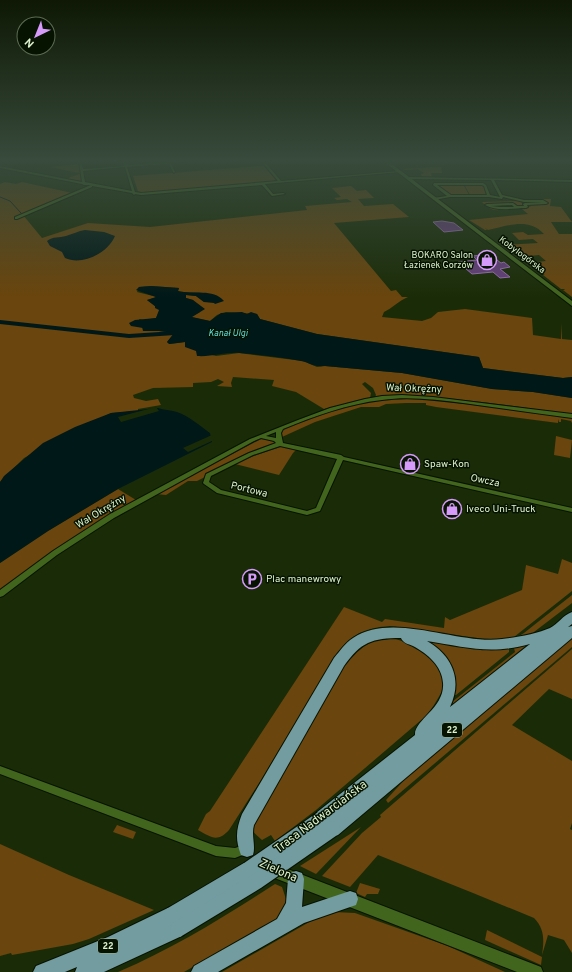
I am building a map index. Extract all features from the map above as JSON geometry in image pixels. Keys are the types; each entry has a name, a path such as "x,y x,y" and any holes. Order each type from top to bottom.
{"main road":[{"name":"Trasa Nadwarciańska","path":"42,972 113,944 175,922 241,893 295,857 327,824 402,755 572,617"},
{"name":"Trasa Nadwarciańska","path":"327,824 572,631"},
{"path":"247,849 244,837 248,820 342,658 353,646 364,638 380,634 403,632 484,645 500,645 518,643 535,636 553,632"},
{"path":"394,633 418,642 435,654 446,669 450,688 448,697 442,709 402,755"},
{"path":"283,925 294,905 296,879"},
{"path":"200,972 309,912 350,899"},
{"name":"Trasa Nadwarciańska","path":"84,972 175,922"}],"street":[{"path":"16,218 43,206"},
{"name":"Kobylogórska","path":"444,206 572,304"},
{"path":"490,206 493,208 526,206"},
{"name":"Wał Okrężny","path":"0,594 56,553 112,516 252,440 262,437 294,421 325,411 352,403 383,398 436,399 572,416"},
{"path":"280,444 278,433 281,428"},
{"path":"262,437 276,440 280,444"},
{"name":"Owcza","path":"280,444 572,510"},
{"name":"Portowa","path":"280,444 251,454 208,475 206,483 220,492 307,513 318,509 341,458"},
{"path":"0,770 216,851 235,853 247,849"},
{"name":"Zielona","path":"247,849 250,856 264,867 536,972"}],"shaded area":[{"path":"0,206 42,206 23,215 42,238 88,223 150,227 307,210 305,206 396,206 409,217 334,223 391,291 396,290 402,297 408,297 384,312 382,317 422,321 431,318 438,312 465,309 532,318 533,335 561,339 561,323 562,339 572,340 572,377 563,378 483,368 479,357 317,334 260,319 257,314 226,312 217,315 210,321 191,317 200,312 193,300 186,298 186,295 196,296 204,302 223,301 203,293 178,291 179,288 151,286 139,287 137,292 157,297 147,300 160,310 156,318 144,320 139,319 143,331 175,333 167,342 170,344 185,342 197,351 216,356 239,353 303,361 317,367 325,366 402,373 492,389 533,392 572,398 572,414 448,399 399,396 375,397 376,395 373,388 365,382 362,384 371,393 370,398 324,409 296,392 272,386 274,380 233,377 231,383 232,387 217,386 224,382 218,379 211,382 193,383 193,387 153,388 133,395 134,398 146,401 158,399 161,405 138,409 138,411 111,413 24,458 0,482"},
{"path":"561,207 572,222 551,222 559,234 572,234 572,297 563,290 565,290 564,289 561,289 543,275 545,274 542,274 527,263 546,261 539,255 519,257 504,245 538,243 533,239 519,240 512,233 523,232 528,235 544,234 538,229 525,224 518,224 488,230 485,228 487,230 485,230 469,220 528,214 522,209 489,208"},
{"path":"407,398 572,417 572,423 571,421 561,419 561,422 559,422 558,419 558,423 436,407 426,405 426,403 406,403 386,404 379,407 361,407 315,422 282,437 281,429 295,421 326,410 359,403"},
{"path":"556,436 572,440 570,458 554,455"},
{"path":"261,439 272,440 280,444 251,454 197,481 188,481 166,495 156,494"},
{"path":"286,445 297,449 279,475 235,464 251,457"},
{"path":"118,489 136,500 66,544 0,590 0,563 48,531"},
{"path":"562,559 572,563 572,591 514,637 492,640 390,626 370,629 349,640 331,663 261,780 229,830 225,834 214,838 198,830 206,814 210,811 344,607 382,622 385,619 444,628 445,617 450,620 522,590 526,565 558,574"},
{"path":"572,595 572,603 530,635 513,640 524,633"},
{"path":"572,638 572,647 388,803 386,800 407,777"},
{"path":"378,639 396,639 418,647 434,661 441,674 444,688 427,715 316,810 275,841 271,835 262,840 252,831 255,823 347,661 354,651"},
{"path":"422,640 479,649 509,649 509,652 456,695 454,695"},
{"path":"527,645 450,707 452,702 515,652 514,648"},
{"path":"572,649 572,699 549,689 512,725 572,761 572,823 570,829 572,830 572,953 564,940 548,935 542,955 543,935 538,922 534,918 378,855 350,887 322,876 362,833 381,817 380,815"},
{"path":"117,825 136,832 133,839 113,832"},
{"path":"361,827 316,874 300,866"},
{"path":"0,844 69,875 154,910 89,939 73,944 0,956"},
{"path":"360,883 380,889 378,894 367,894 365,897 356,893"},
{"path":"275,884 282,887 288,905 281,916 184,972 118,972 159,953 237,908"},
{"path":"334,912 355,913 448,946 505,972 222,972 311,921"},
{"path":"487,930 542,957 541,965 485,940"}],"water":[{"path":"85,230 104,232 115,236 112,242 101,253 79,260 65,258 62,252 50,246 47,241 52,238 66,236"},
{"name":"Kanał Ulgi","path":"151,286 179,288 178,291 209,293 219,297 224,301 215,304 204,302 196,296 186,295 186,298 193,300 205,309 192,317 210,321 221,313 242,312 247,314 251,312 257,314 260,319 317,334 479,357 483,368 563,378 572,377 572,398 533,392 492,389 402,373 317,366 301,361 263,355 234,353 197,356 196,351 185,347 185,342 169,344 167,342 174,333 143,331 143,328 131,326 129,323 135,320 156,318 159,310 147,300 156,297 136,290 139,287"},
{"path":"158,408 177,412 190,419 210,433 212,442 118,489 48,531 0,563 0,482 4,476 43,443 75,427 111,413"}],"pier":[{"path":"156,407 159,411 121,422 118,417"},
{"path":"212,435 214,440 188,452 183,448"}],"building":[{"path":"442,221 454,223 463,230 444,232 433,222"},
{"path":"489,254 501,263 504,262 510,267 500,269 510,277 500,278 493,272 472,274 458,262 477,260 473,256"}],"waterway":[{"path":"15,206 21,213"},
{"name":"Kanał Ulgi","path":"0,322 129,336 175,333 184,335"}],"place":[{"name":"BOKARO Salon Łazienek Gorzów","path":"487,260"},
{"name":"Spaw-Kon","path":"410,464"},
{"name":"Iveco Uni-Truck","path":"452,509"},
{"name":"Plac manewrowy","path":"252,579"}]}
